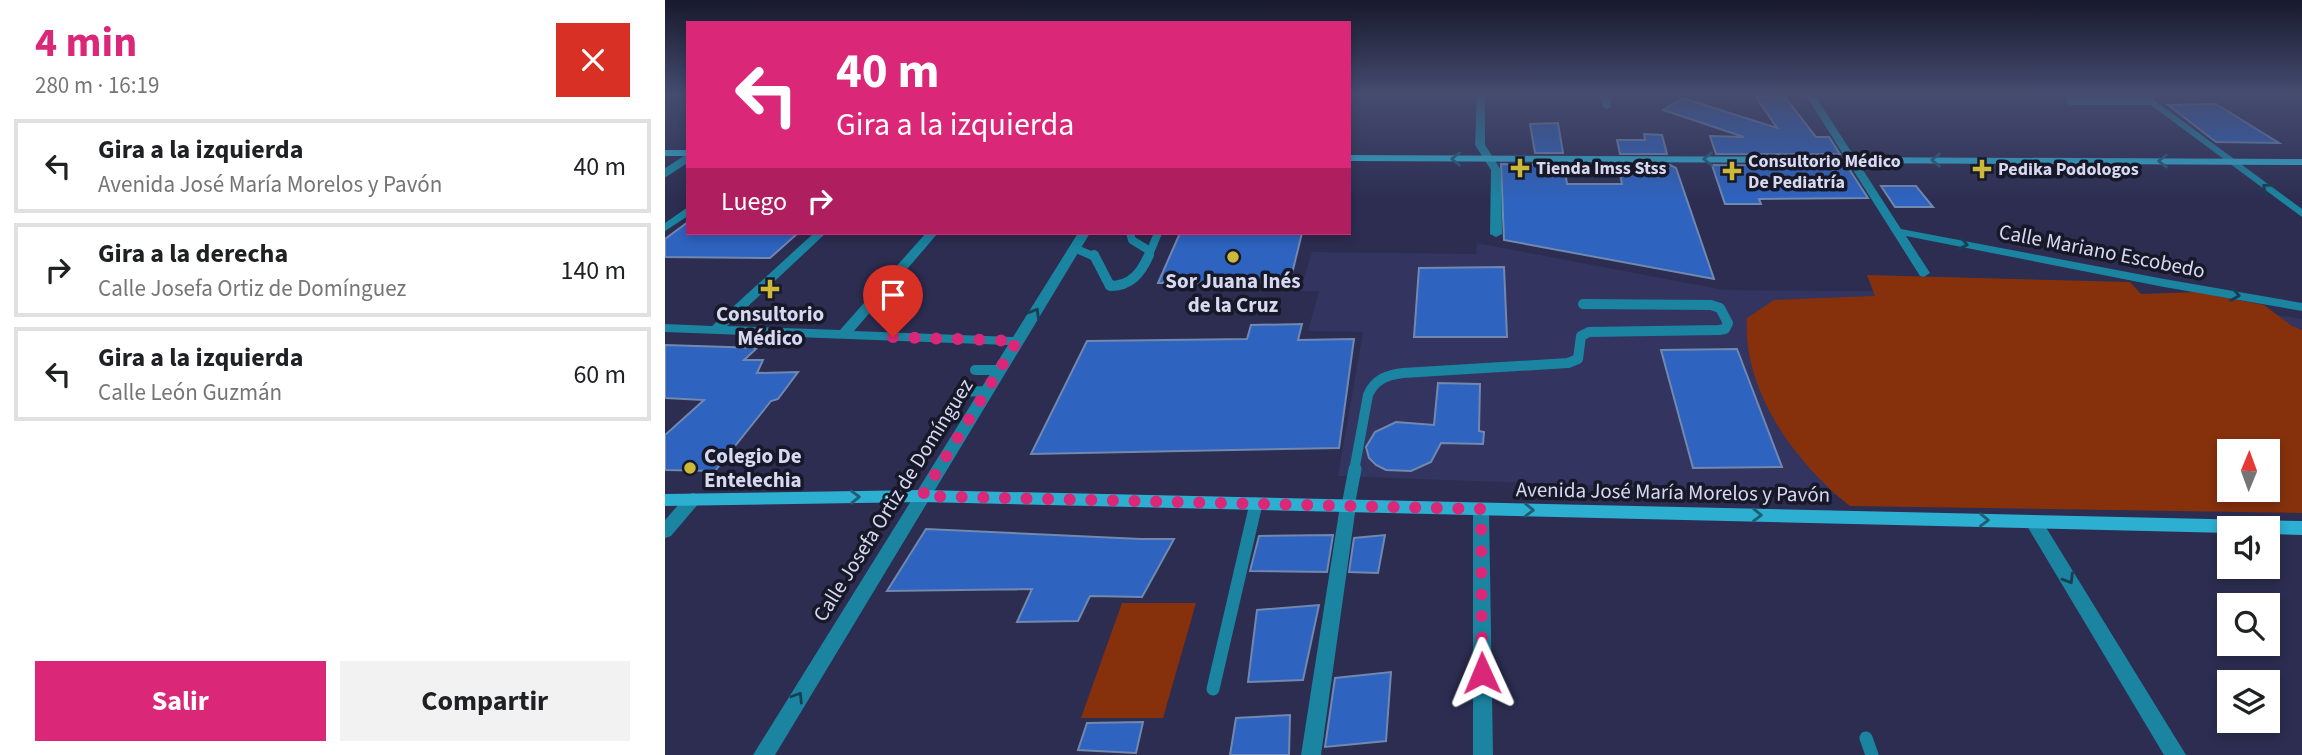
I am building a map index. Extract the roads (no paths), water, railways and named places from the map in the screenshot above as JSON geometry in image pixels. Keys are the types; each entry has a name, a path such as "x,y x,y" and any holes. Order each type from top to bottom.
{"main road":[{"path":"668,154 686,155"},
{"path":"1351,158 2302,162"},
{"name":"Avenida José María Morelos y Pavón","path":"665,500 922,496 2302,528"}],"street":[{"path":"1481,129 1481,145 1496,170 1496,234"},
{"path":"1831,129 1923,273"},
{"path":"2188,129 2302,214"},
{"path":"665,228 686,212"},
{"name":"Calle Mariano Escobedo","path":"1896,231 2151,281 2302,307"},
{"path":"715,330 818,235"},
{"path":"843,335 930,235"},
{"name":"Calle Josefa Ortiz de Domínguez","path":"763,755 1083,235"},
{"path":"665,328 1017,341"},
{"path":"665,531 693,499"},
{"path":"1311,755 1348,506"},
{"path":"1481,509 1483,755"},
{"path":"2033,521 2176,755"}],"lane":[{"path":"665,173 686,157"},
{"path":"1130,235 1132,240 1150,251"},
{"path":"1074,248 1094,254 1107,282 1116,287 1135,281 1157,235"},
{"path":"1348,506 1367,395 1380,379 1403,373 1568,363 1578,359 1581,336 1589,332 1719,330 1728,326 1720,308 1711,306 1583,304"},
{"path":"975,370 1000,370"},
{"path":"960,392 986,391"},
{"path":"1213,689 1256,504"},
{"path":"1866,738 1872,755"}],"place":[{"name":"Tienda Imss Stss","path":"1520,168"},
{"name":"Pedika Podologos","path":"1982,169"},
{"name":"Consultorio Médico De Pediatría","path":"1732,171"},
{"name":"Sor Juana Inés de la Cruz","path":"1233,257"},
{"name":"Consultorio Médico","path":"770,289"},
{"name":"Colegio De Entelechia","path":"690,468"}]}
